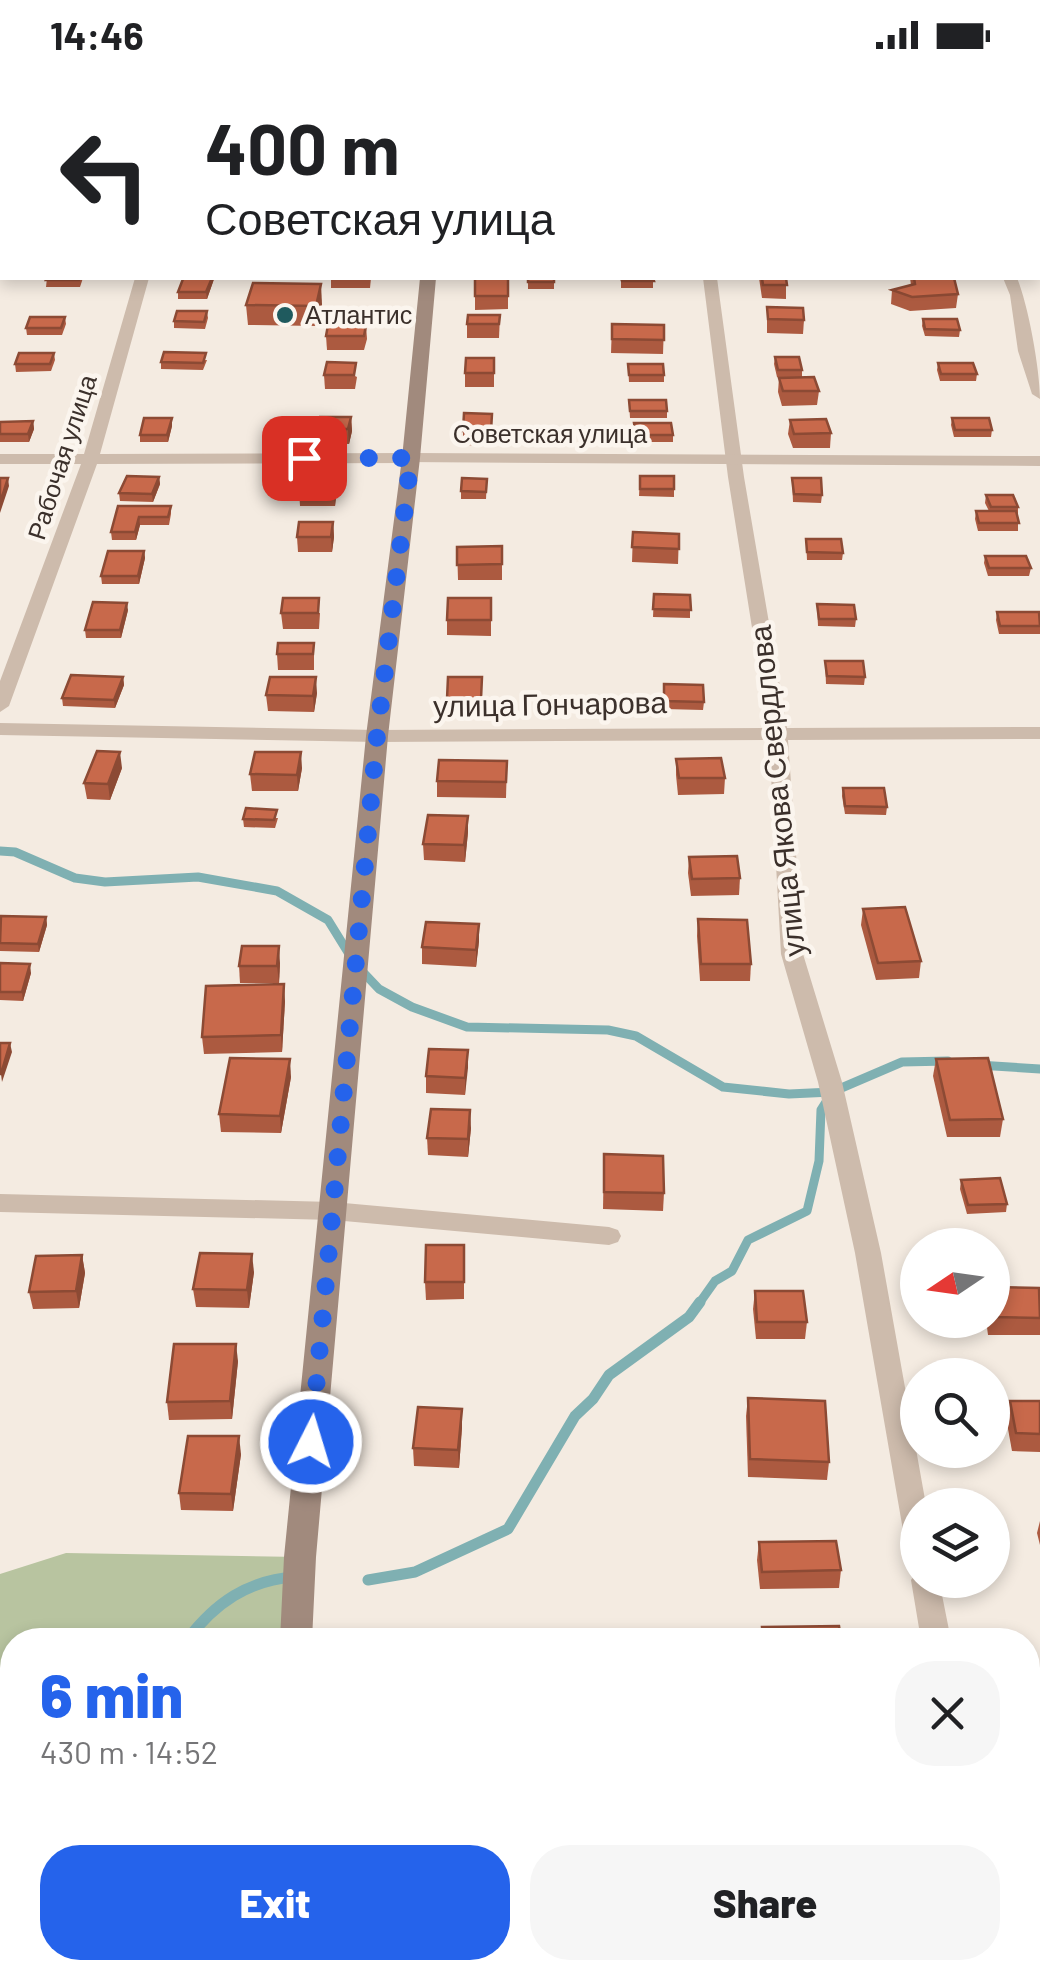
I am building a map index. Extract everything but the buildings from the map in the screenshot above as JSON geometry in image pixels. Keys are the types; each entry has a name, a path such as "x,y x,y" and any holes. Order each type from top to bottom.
{"main road":[{"path":"297,1628 377,736 411,458 428,280"}],"street":[{"name":"Рабочая улица","path":"0,706 90,459 141,280"},
{"name":"улица Якова Свердлова","path":"710,280 778,732 792,954 830,1082 868,1252 910,1488"},
{"path":"1011,280 1017,295 1025,350 1040,394"},
{"name":"Советская улица","path":"0,459 1040,461"},
{"name":"улица Гончарова","path":"0,729 377,736 1040,733"},
{"path":"0,1203 332,1211 609,1236"},
{"path":"928,1598 934,1628"}],"green space":[{"path":"66,1553 300,1557 297,1628 0,1628 0,1574"}],"waterway":[{"path":"0,851 15,852 75,878 105,882 198,877 277,891 328,920 349,954"},
{"path":"361,970 379,989 412,1007 467,1027 608,1030 636,1036 723,1087 789,1094 832,1092 902,1062 948,1061"},
{"path":"978,1065 1040,1069"},
{"path":"698,1305 715,1281 732,1271 748,1240 807,1211 819,1161 821,1110 828,1099"},
{"path":"368,1580 415,1572 508,1529 575,1416 593,1399 609,1375 689,1317 700,1302"},
{"path":"198,1628 221,1605 248,1588 295,1577"}],"place":[{"name":"Атлантис","path":"285,315"}],"route":[{"path":"304,458 411,458 377,736 311,1442"}]}
